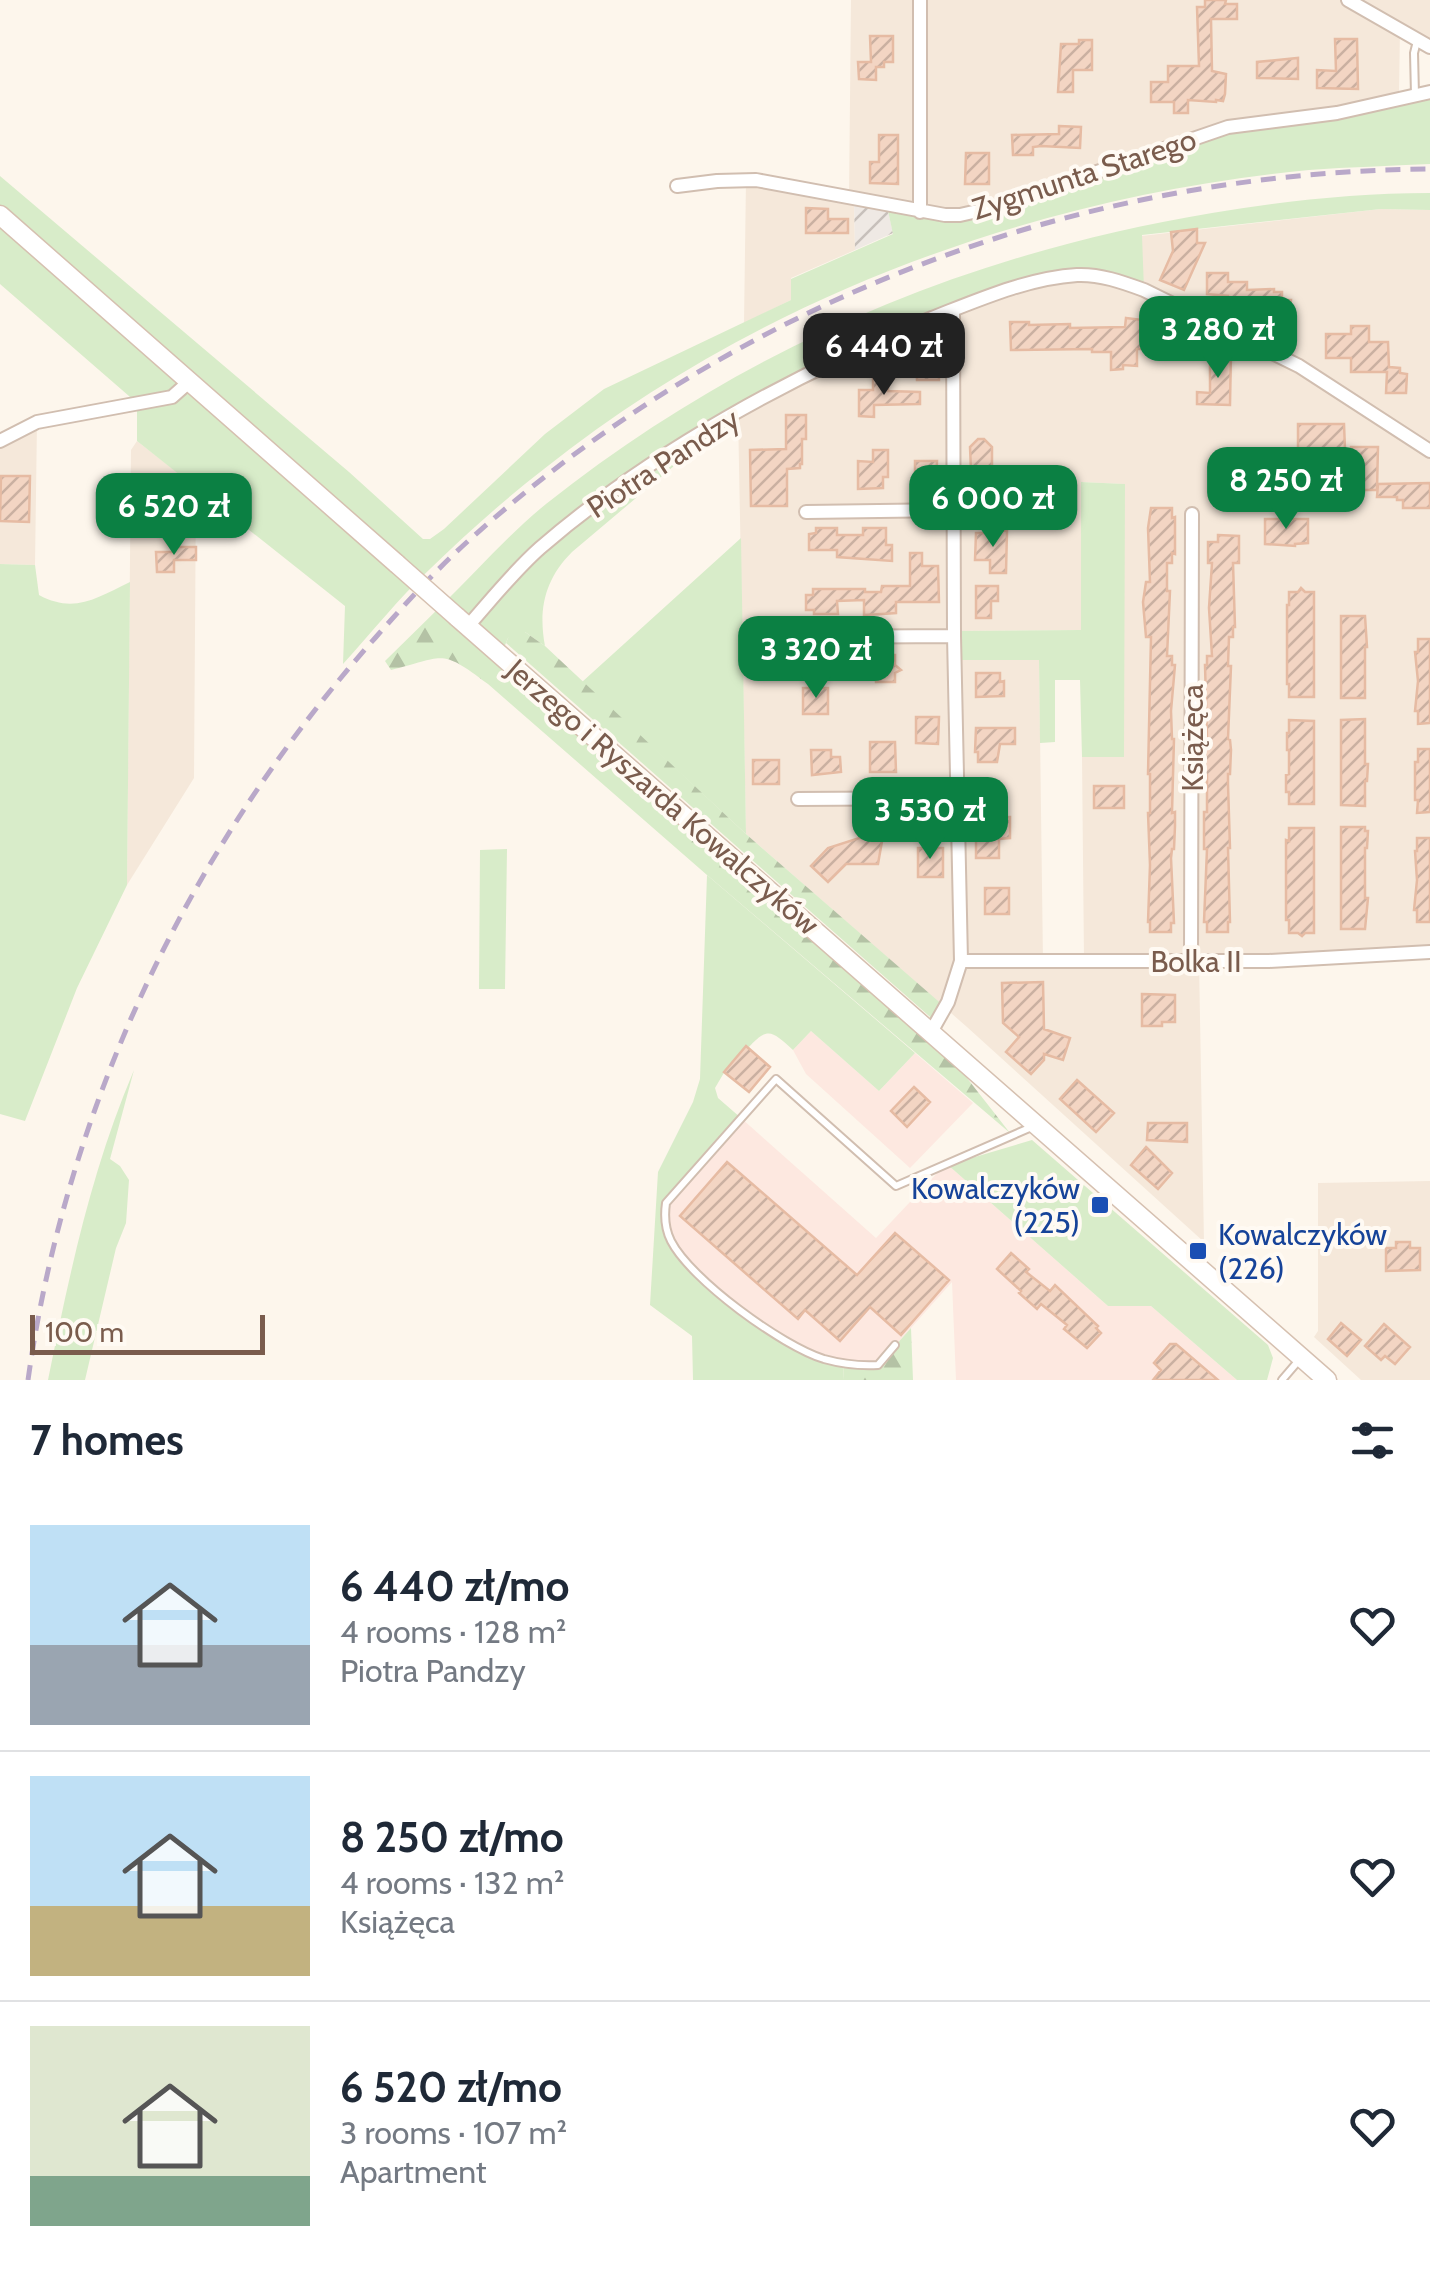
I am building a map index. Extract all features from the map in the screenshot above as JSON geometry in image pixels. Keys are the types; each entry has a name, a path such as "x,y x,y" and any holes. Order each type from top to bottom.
{"main road":[{"name":"Jerzego i Ryszarda Kowalczyków","path":"0,215 1327,1380"}],"street":[{"path":"920,0 920,212"},
{"path":"1348,0 1424,43"},
{"name":"Zygmunta Starego","path":"676,186 756,180 920,212 976,212 1228,127 1337,113 1430,92"},
{"name":"Piotra Pandzy","path":"462,622 540,548 684,444 870,344 952,310 1054,278 1090,275 1144,290 1299,366 1430,450"},
{"path":"931,1032 948,1002 961,962 952,310"},
{"path":"0,441 36,422 172,397 190,381"},
{"path":"806,512 952,510"},
{"name":"Książęca","path":"1191,961 1192,514"},
{"path":"801,637 954,636"},
{"path":"798,800 957,798"},
{"name":"Bolka II","path":"961,962 1268,961 1430,952"}],"lane":[{"path":"1414,94 1414,52 1424,43"},
{"path":"896,1346 878,1365 857,1366 824,1359 768,1331 684,1261 666,1228 666,1203 776,1079 896,1186 1036,1124"},
{"path":"1282,1380 1301,1358"}],"shaded area":[{"path":"851,0 1430,0 1430,47 1400,30 1399,93 976,212 854,199 855,250 791,278 791,300 744,323 746,180 849,198"},
{"path":"854,199 887,206 893,233 855,250"},
{"path":"1381,209 1430,210 1430,952 1199,962 1204,1242 746,834 738,412 805,376 1141,236","holes":["1081,482 1124,484 1124,756 1082,757 1084,960 1043,961 1039,659 955,660 954,631 1081,630"]},
{"path":"37,422 35,565 0,564 0,441"},
{"path":"137,441 196,487 194,778 127,885 131,450"},
{"path":"811,1031 879,1091 915,1053 973,1103 910,1168 806,1074 793,1050"},
{"path":"741,1118 876,1238 948,1165 1108,1306 1151,1306 1237,1380 956,1380 952,1282 878,1365 857,1366 793,1346 707,1281 675,1248 664,1215 670,1196"},
{"path":"1430,1181 1430,1380 1361,1380 1314,1337 1318,1331 1318,1183"}],"green space":[{"path":"1430,92 1430,164 1309,170 1206,184 1104,204 1003,231 905,265 809,305 716,353 628,408 514,493 396,603 343,664 345,606 137,441 137,403 0,284 0,176 423,539 430,539 545,434 604,389 791,300 791,279 893,234 887,206 960,215 1207,133"},
{"path":"1430,193 1430,210 1381,209 1142,235 1144,290 1089,275 983,299 738,412 563,562 543,607 545,646 525,632 508,638 501,655 443,604 532,516 621,448 698,398 860,315 1031,254 1121,231 1293,201"},
{"path":"1081,482 1125,484 1124,757 1082,757 1080,680 1055,680 1055,742 1040,743 1039,660 954,660 954,631 1081,630"},
{"path":"741,538 746,834 582,682"},
{"path":"0,564 35,565 39,595 63,603 85,602 130,582 127,885 77,988 25,1121 0,1114"},
{"path":"443,604 931,1032 1010,1133 488,684 442,658 391,670 385,661"},
{"path":"516,630 545,646 746,834 945,1007 937,1023 506,643"},
{"path":"507,849 505,989 479,989 480,850"},
{"path":"707,875 915,1053 879,1091 811,1031 793,1050 775,1035 761,1036 746,1047 715,1088 718,1098 741,1118 671,1196 664,1215 672,1243 707,1281 793,1346 843,1363 844,1380 693,1380 692,1336 650,1305 658,1172 693,1102 700,1079"},
{"path":"134,1070 110,1159 129,1180 126,1223 116,1248 85,1380 48,1380 94,1184"},
{"path":"1032,1140 1268,1345 1273,1358 1267,1380 1237,1380 1151,1306 1108,1306 948,1165"},
{"path":"911,1328 913,1380 844,1380 843,1363 878,1365"}],"building":[{"path":"1205,0 1237,4 1237,19 1211,19 1212,71 1226,74 1225,94 1223,101 1188,100 1188,113 1174,113 1174,102 1151,102 1151,82 1168,82 1168,66 1199,66 1197,7 1205,7"},
{"path":"870,36 893,36 893,62 876,67 876,80 859,79 858,62 871,62"},
{"path":"1335,39 1357,39 1358,89 1317,88 1317,70 1336,71"},
{"path":"1079,40 1092,40 1092,70 1073,70 1073,92 1058,92 1061,44 1079,44"},
{"path":"1298,58 1298,79 1257,78 1257,62"},
{"path":"1059,126 1081,127 1080,148 1041,146 1033,147 1033,155 1013,155 1012,135 1059,134"},
{"path":"879,135 898,135 898,184 870,183 870,162 879,162"},
{"path":"966,153 989,153 989,184 965,184"},
{"path":"806,208 828,209 828,219 848,219 848,233 806,233"},
{"path":"1197,229 1197,243 1205,243 1184,290 1160,280 1173,251 1171,232"},
{"path":"1207,273 1228,273 1228,282 1247,282 1247,290 1282,292 1282,300 1291,300 1289,321 1269,321 1269,304 1228,304 1228,296 1207,294"},
{"path":"1126,318 1151,321 1151,349 1137,349 1137,366 1123,365 1123,369 1111,370 1111,352 1092,349 1011,350 1010,322 1070,324 1070,328 1125,327"},
{"path":"1351,326 1369,326 1369,342 1388,342 1389,367 1400,368 1400,373 1407,374 1406,393 1386,393 1387,372 1351,372 1351,358 1326,358 1326,334 1351,334"},
{"path":"1210,353 1231,353 1230,405 1197,404 1197,392 1210,393"},
{"path":"916,356 938,356 939,380 917,380"},
{"path":"873,379 888,379 888,391 920,392 920,404 874,405 874,417 859,416 859,390 873,390"},
{"path":"786,415 806,415 802,464 800,468 787,469 787,506 751,506 750,450 786,449"},
{"path":"1298,424 1344,424 1345,449 1298,451"},
{"path":"978,439 992,447 992,475 978,475 978,470 971,470 970,447"},
{"path":"1351,447 1378,447 1377,490 1341,490 1341,474 1351,474"},
{"path":"873,450 888,450 888,477 883,477 883,488 858,489 858,461 873,462"},
{"path":"915,461 937,461 936,490 915,490"},
{"path":"1,476 30,476 29,522 0,521"},
{"path":"1430,483 1430,508 1403,508 1403,500 1397,497 1377,497 1378,484"},
{"path":"1151,508 1172,508 1172,518 1175,517 1175,554 1172,553 1172,563 1167,563 1167,656 1172,656 1175,665 1171,711 1175,826 1171,932 1150,932 1148,922 1151,637 1146,637 1143,602 1146,582 1150,582"},
{"path":"1265,519 1308,519 1308,543 1265,544"},
{"path":"816,528 837,528 837,535 863,535 863,528 886,528 886,545 892,545 892,561 837,557 837,550 809,550 809,534 816,533"},
{"path":"1007,531 1006,573 990,573 990,560 975,560 976,533"},
{"path":"1218,535 1239,536 1239,563 1233,563 1235,627 1233,637 1229,637 1228,666 1230,922 1228,932 1207,932 1205,665 1207,656 1212,656 1212,563 1208,563 1208,542 1218,542"},
{"path":"174,547 196,547 196,560 174,560 174,572 157,572 156,552 174,552"},
{"path":"910,553 922,553 922,566 938,566 939,602 896,602 896,613 882,614 864,615 864,600 837,601 838,614 806,610 806,595 813,595 813,589 881,592 882,586 910,586"},
{"path":"976,586 998,586 998,601 991,601 991,618 976,618"},
{"path":"1301,588 1314,592 1314,697 1289,697 1287,684 1287,605 1289,592"},
{"path":"1341,616 1365,616 1365,698 1341,698"},
{"path":"1418,639 1430,639 1430,723 1418,724 1415,652"},
{"path":"895,655 895,665 901,670 895,673 895,682 876,682 876,674 872,673 843,672 843,657"},
{"path":"976,673 1000,673 1004,696 976,697"},
{"path":"803,688 828,688 828,714 803,714"},
{"path":"916,717 939,717 938,744 916,743"},
{"path":"1365,719 1365,806 1341,805 1341,720"},
{"path":"1289,720 1314,721 1314,804 1289,804"},
{"path":"976,728 1015,728 1015,744 1000,744 997,762 978,762"},
{"path":"870,742 895,742 896,772 870,772"},
{"path":"1418,749 1430,749 1430,812 1417,813"},
{"path":"811,750 831,750 831,757 840,757 841,772 812,775"},
{"path":"753,760 779,760 779,784 753,784"},
{"path":"1094,786 1124,786 1124,808 1094,808"},
{"path":"1010,817 1010,838 999,839 999,858 976,858 976,818"},
{"path":"1341,827 1365,827 1368,831 1365,929 1341,929"},
{"path":"1289,828 1314,828 1314,933 1302,936 1289,933 1286,920"},
{"path":"884,830 878,864 846,864 828,882 811,866 828,848"},
{"path":"1417,838 1430,838 1430,922 1417,922 1414,910"},
{"path":"918,848 943,848 943,877 918,877"},
{"path":"985,888 1009,888 1009,914 985,914"},
{"path":"1043,982 1044,1029 1070,1038 1063,1060 1044,1054 1044,1060 1031,1074 1006,1052 1019,1037 1003,1023 1002,983"},
{"path":"1142,994 1175,995 1175,1022 1142,1026"},
{"path":"746,1046 770,1067 749,1092 724,1072"},
{"path":"1077,1080 1114,1113 1096,1132 1060,1099"},
{"path":"914,1087 930,1102 907,1127 891,1111"},
{"path":"1148,1123 1187,1123 1187,1142 1147,1140"},
{"path":"1146,1147 1172,1173 1158,1189 1131,1165"},
{"path":"727,1162 857,1275 895,1233 949,1280 901,1335 870,1307 840,1341 805,1310 798,1319 680,1216"},
{"path":"1396,1242 1410,1242 1410,1248 1420,1248 1420,1270 1386,1271 1386,1248 1396,1248"},
{"path":"1011,1253 1029,1269 1026,1272 1050,1291 1055,1285 1098,1326 1101,1333 1087,1348 1064,1329 1067,1325 1041,1304 1037,1309 997,1269"},
{"path":"1341,1323 1361,1340 1347,1356 1328,1339"},
{"path":"1384,1324 1410,1347 1395,1364 1385,1356 1381,1360 1365,1346"},
{"path":"1170,1344 1176,1344 1218,1380 1153,1380 1161,1370 1154,1363"}],"railway":[{"path":"28,1380 51,1258 85,1138 130,1022 184,910 226,837 297,734 348,669 467,542 570,457 679,383 794,320 914,267 1039,225 1166,195 1297,176 1430,169"}],"place":[{"name":"Kowalczyków (225)","path":"1100,1205"},
{"name":"Kowalczyków (226)","path":"1198,1251"}]}
